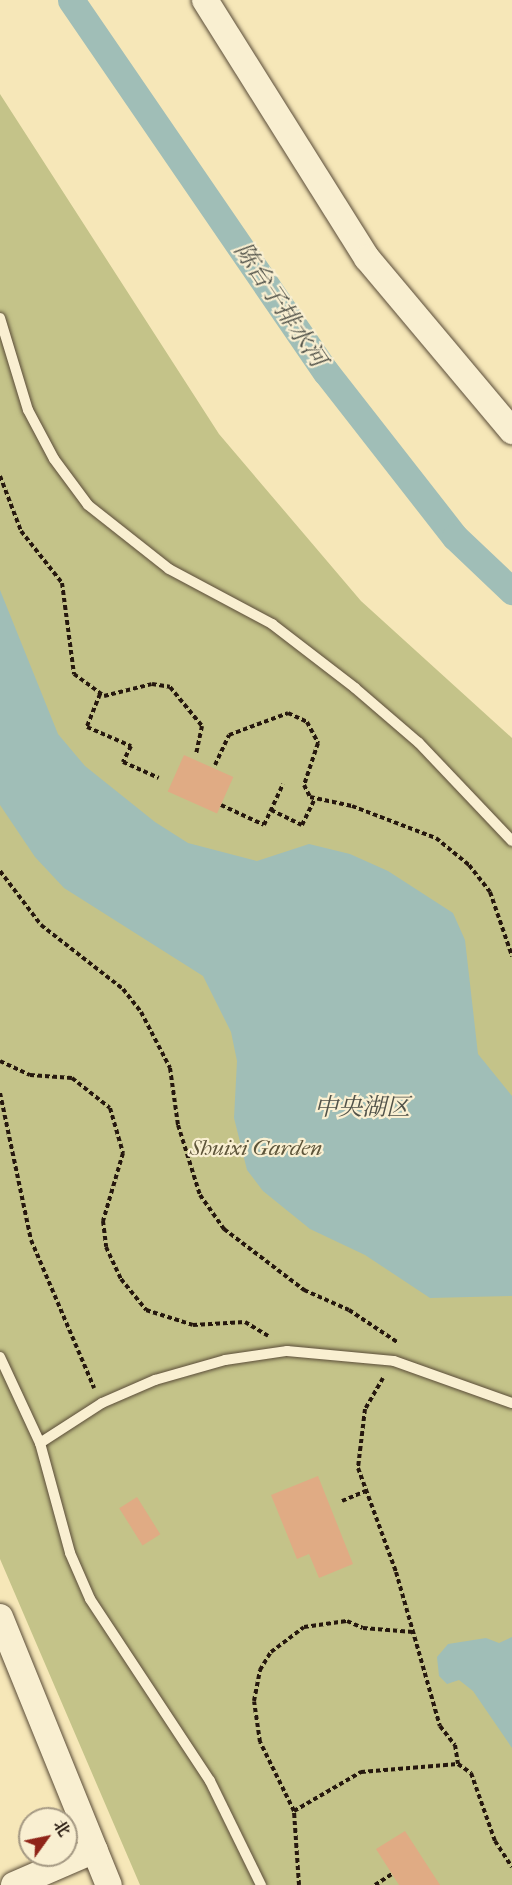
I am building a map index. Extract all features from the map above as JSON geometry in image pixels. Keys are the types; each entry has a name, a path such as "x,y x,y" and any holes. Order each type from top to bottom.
{"street":[{"path":"205,0 367,258 512,431"},
{"path":"0,1617 96,1885"},
{"path":"0,1653 82,1845 109,1885"},
{"path":"14,1885 82,1845"},
{"path":"0,1877 18,1867"}],"lane":[{"path":"0,318 28,410 54,459 88,505 169,569 272,624 355,688 418,743 512,841"},
{"path":"40,1443 102,1403 225,1360 287,1351 394,1361 512,1403"},
{"path":"0,1357 40,1443 70,1553 90,1599 210,1781 261,1885"}],"path":[{"path":"0,476 21,531 66,594 74,675 100,694 114,696 152,684 170,687 201,726 196,754"},
{"path":"100,694 87,727 131,746 123,762 159,778"},
{"path":"215,765 229,735 288,712 307,722 318,743 304,785 314,800 351,806 436,838 490,892 512,956"},
{"path":"221,806 264,825 283,784"},
{"path":"271,810 302,825 314,800"},
{"path":"0,871 41,926 123,989 141,1012 170,1068 178,1125 200,1195 224,1229 304,1290 389,1333 399,1347 394,1361 365,1409 358,1468 413,1632 440,1726 452,1740 458,1764"},
{"path":"0,1061 30,1075 72,1078 110,1108 123,1153 103,1221 106,1247 121,1279 146,1310 193,1325 245,1322 287,1351"},
{"path":"0,1093 32,1240 102,1403"},
{"path":"342,1501 366,1491"},
{"path":"299,1885 294,1811 260,1742 256,1723 255,1687 271,1652 304,1627 347,1621 363,1628 413,1632"},
{"path":"294,1811 361,1772 458,1764 471,1773 495,1841 512,1867"},
{"path":"375,1885 392,1874"}],"green space":[{"name":"Shuixi Garden","path":"0,94 219,434 361,601 512,738 512,1885 140,1885 0,1559"}],"water":[{"name":"中央湖区","path":"0,590 58,734 85,766 155,822 188,843 257,861 309,844 350,854 388,871 453,913 465,940 478,1054 512,1096 512,1296 430,1298 365,1255 310,1229 263,1191 247,1170 234,1118 237,1061 231,1032 203,976 64,888 35,857 0,805"},
{"path":"512,1637 512,1748 473,1691 459,1680 447,1684 439,1676 437,1657 448,1644 486,1638 499,1643"}],"building":[{"path":"184,755 233,777 217,814 168,792"},
{"path":"318,1476 353,1564 319,1578 309,1554 297,1559 271,1495"},
{"path":"137,1497 160,1534 143,1545 119,1508"},
{"path":"405,1831 440,1885 399,1885 376,1849"}],"waterway":[{"name":"陈台子排水河","path":"71,0 326,372 455,537 512,591"}]}
